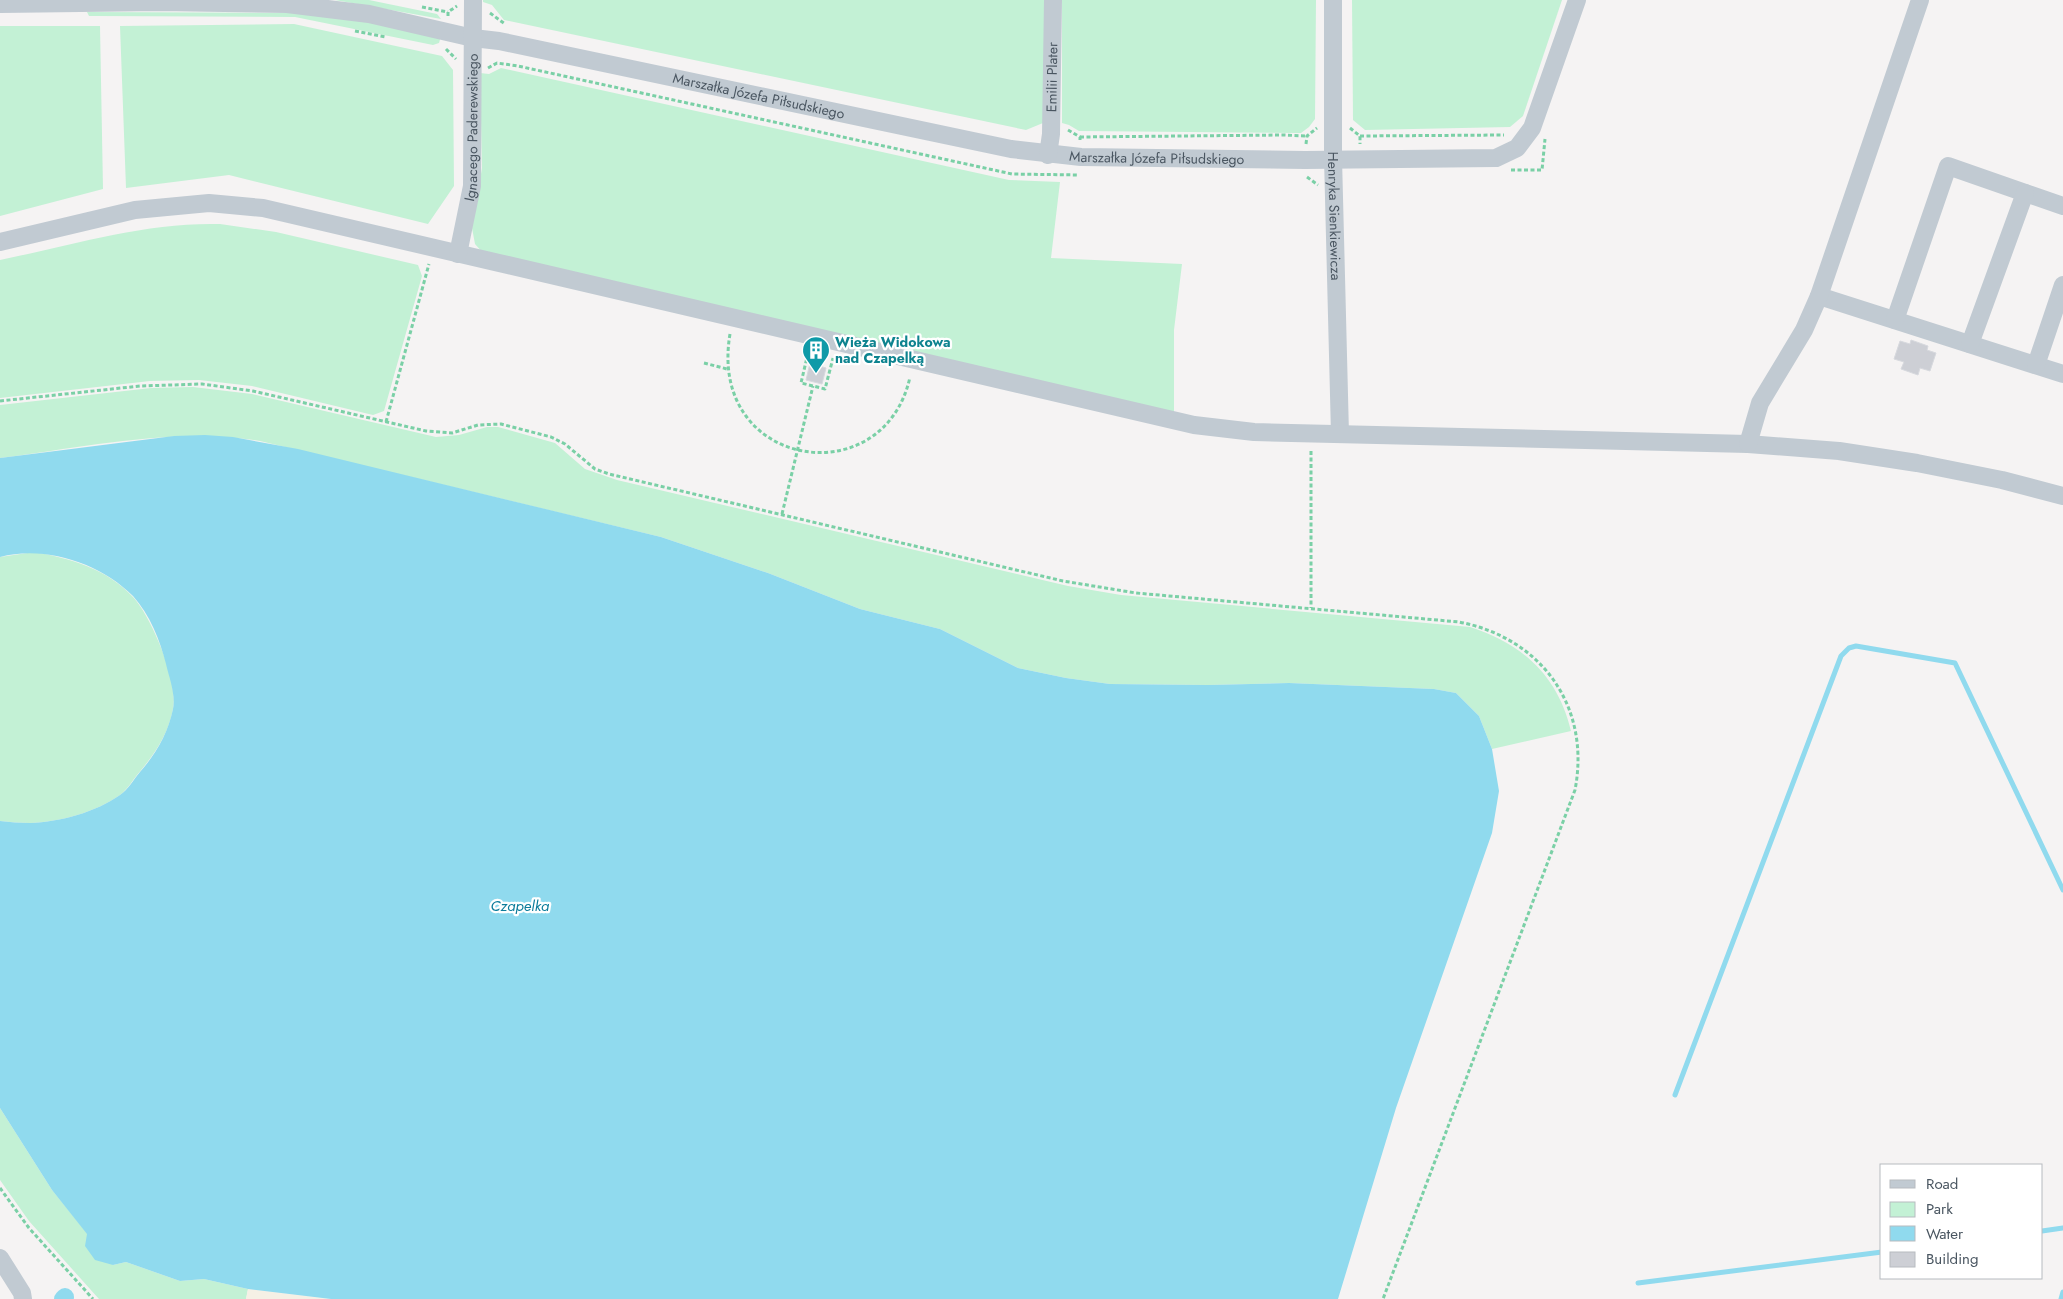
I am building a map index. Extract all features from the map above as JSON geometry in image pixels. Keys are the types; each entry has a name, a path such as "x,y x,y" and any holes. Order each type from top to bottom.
{"street":[{"name":"Emilii Plater","path":"1048,155 1051,134 1052,0"},
{"name":"Henryka Sienkiewicza","path":"1333,0 1333,158 1340,434"},
{"path":"1513,141 1532,128 1577,0"},
{"path":"1748,444 1760,403 1804,330 1819,296 1920,0"},
{"name":"Marszałka Józefa Piłsudskiego","path":"0,4 110,1 287,4 368,14 473,38 499,41 1011,149 1048,155 1090,158 1496,158 1513,141"},
{"name":"Ignacego Paderewskiego","path":"458,254 472,186 473,38 466,2"},
{"path":"1895,320 1948,166 2063,206"},
{"path":"1970,344 2025,193"},
{"path":"0,242 135,210 209,203 263,208 1194,425 1254,432 1748,444 1839,451 1917,463 2002,480 2063,496"},
{"path":"2036,365 2063,285"},
{"path":"1819,296 2063,374"},
{"path":"0,1258 22,1292 23,1299"}],"path":[{"path":"448,12 466,2"},
{"path":"1504,171 1542,170 1545,135"},
{"path":"1080,137 1307,136"},
{"path":"1360,136 1513,141"},
{"path":"386,422 429,264"},
{"path":"730,334 727,369 733,393 746,417 766,436 777,443 797,450 817,453 844,450 869,438 890,420 898,409 910,377"},
{"path":"808,352 801,383 812,386 825,389 833,358"},
{"path":"704,364 727,369"},
{"path":"0,401 140,386 202,384 253,391 426,431 442,433 489,423 501,424 551,437 565,444 595,469 609,474 1086,585 1152,594 1459,622 1495,632 1527,651 1546,669 1569,706 1577,739 1578,774 1575,790 1383,1299"},
{"path":"782,514 812,386"},
{"path":"1310,451 1311,608"},
{"path":"0,1188 29,1228 93,1299"}],"green space":[{"path":"335,0 369,0 437,14 441,19"},
{"path":"483,0 1045,0 1043,123 1026,130 504,20 492,5 483,2"},
{"path":"1062,0 1316,0 1315,119 1301,133 1079,131 1062,123"},
{"path":"1352,0 1562,0 1523,116 1510,127 1365,130 1353,120"},
{"path":"87,12 334,15 441,36 439,43 433,45 295,17 89,16"},
{"path":"294,24 442,56 453,70 454,186 428,224 229,175 126,188 120,26"},
{"path":"0,26 100,26 103,189 0,216"},
{"path":"501,68 1009,180 1060,182 1051,258 1182,264 1174,330 1174,413 482,252 475,244 472,228 482,168 480,73 489,74"},
{"path":"192,224 220,224 276,232 418,265 422,276 384,411 373,415 252,386 199,380 150,381 0,398 0,260 82,241 137,231"},
{"path":"193,387 252,394 436,437 459,435 487,427 498,427 555,443 585,469 617,480 1068,586 1121,595 1470,627 1506,643 1536,665 1557,694 1571,731 1492,749 1479,716 1456,693 1434,689 1289,683 1208,685 1110,684 1066,678 1018,668 940,629 860,609 768,573 661,537 260,441 228,437 163,437 0,458 0,405 151,388"},
{"path":"34,552 74,561 87,566 112,579 133,597 148,619 162,650 168,667 174,697 171,718 160,744 120,795 100,806 77,815 53,821 19,823 0,821 0,557"},
{"path":"0,1108 52,1190 113,1265 126,1262 180,1281 204,1279 248,1289 246,1299 99,1299 29,1221 0,1180"}],"sand":[{"path":"248,1289 331,1299 246,1299"}],"water":[{"name":"Czapelka","path":"205,435 233,437 298,449 661,537 768,573 860,609 940,629 1018,668 1066,678 1110,684 1208,685 1289,683 1434,689 1456,693 1479,716 1492,749 1499,791 1492,833 1396,1108 1338,1299 331,1299 248,1289 204,1279 180,1281 126,1262 113,1265 95,1260 85,1246 87,1234 52,1190 0,1108 0,821 30,823 53,821 89,811 123,793 161,743 171,718 174,698 164,655 154,628 139,603 120,584 88,566 53,555 35,553 0,557 0,458 174,436"}],"building":[{"path":"1911,340 1928,346 1927,350 1936,353 1930,371 1920,368 1918,375 1901,369 1904,362 1894,359 1900,341 1910,344"},
{"name":"Wieża Widokowa nad Czapelką","path":"810,363 826,368 822,384 806,380"}],"waterway":[{"path":"1675,1095 1841,656 1849,648 1856,646 1955,663 2063,890"},
{"path":"2043,1231 2063,1228"},
{"path":"1638,1283 1880,1252"},
{"path":"2061,1299 2063,1292"}],"place":[{"name":"Wieża Widokowa nad Czapelką","path":"816,374"}]}
